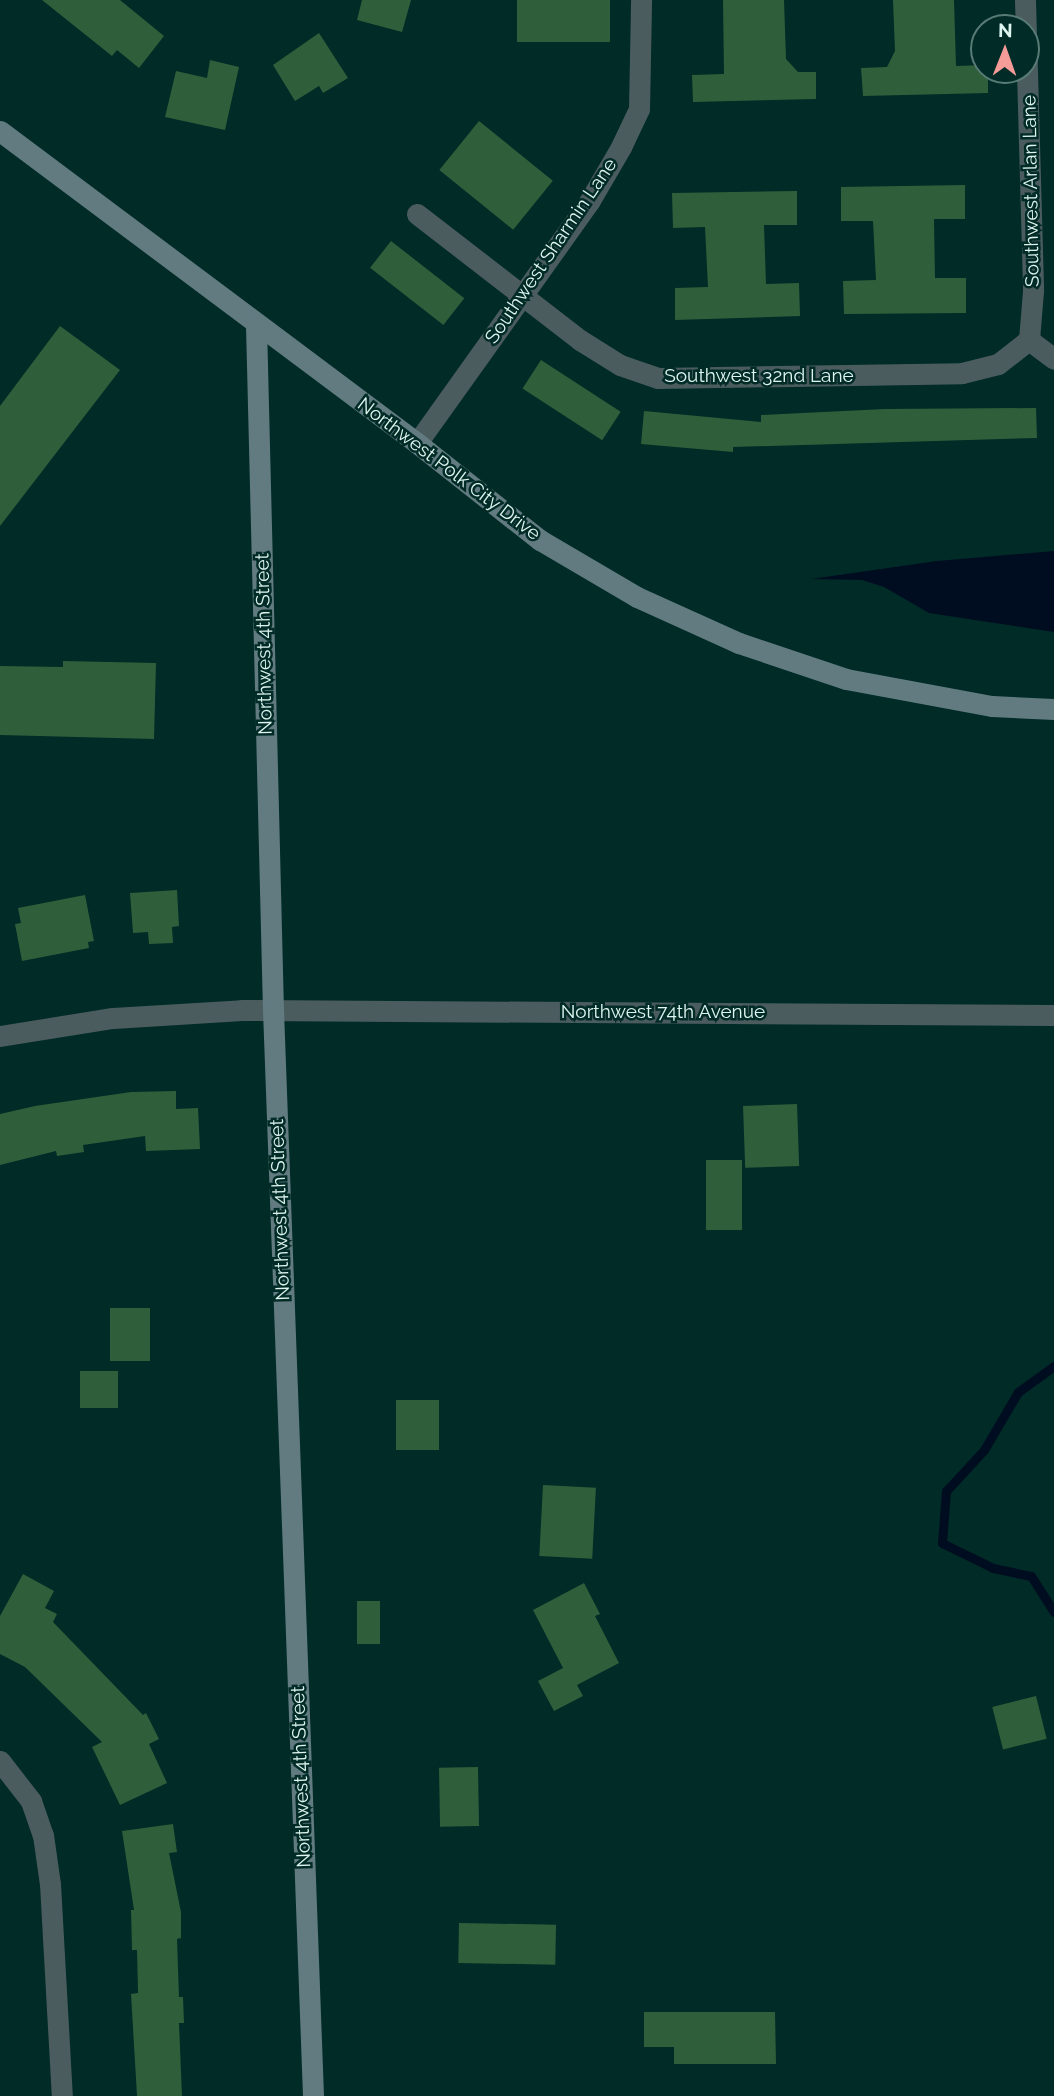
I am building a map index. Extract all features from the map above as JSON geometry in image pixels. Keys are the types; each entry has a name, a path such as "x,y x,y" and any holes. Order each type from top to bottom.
{"street":[{"name":"Southwest Sharmin Lane","path":"417,443 589,202 639,109 641,0"},
{"name":"Southwest Arlan Lane","path":"1026,0 1033,291 1028,340"},
{"name":"Northwest Polk City Drive","path":"0,131 417,443 540,540 637,597 739,643 846,679 992,706 1054,709"},
{"name":"Southwest 32nd Lane","path":"417,214 523,296 620,365 658,377 962,373 998,364 1028,340"},
{"name":"Northwest 4th Street","path":"256,325 273,1010 313,2096"},
{"path":"1028,340 1054,359"},
{"name":"Northwest 74th Avenue","path":"0,1036 113,1017 273,1010 1054,1015"},
{"path":"0,1761 31,1801 43,1835 52,1912 62,2096"}],"water":[{"path":"1054,551 1054,632 929,613 884,587 862,580 811,579 937,561"}],"building":[{"path":"42,0 120,0 164,36 139,68 117,50 112,56"},
{"path":"362,0 411,0 402,32 357,20"},
{"path":"517,0 610,0 610,42 517,42"},
{"path":"723,0 784,0 786,59 798,72 816,72 816,99 693,102 692,75 724,74"},
{"path":"893,0 954,0 956,66 970,66 970,84 988,84 988,93 863,96 861,68 887,67 895,51"},
{"path":"319,33 348,78 323,93 319,86 295,101 273,65"},
{"path":"210,60 239,67 225,130 165,117 176,71 207,78"},
{"path":"479,121 553,181 513,230 439,170"},
{"path":"965,185 965,219 934,219 935,278 966,278 966,313 844,314 843,281 876,280 873,221 841,221 841,187"},
{"path":"797,191 797,225 764,225 766,284 799,283 800,316 675,320 675,288 708,287 705,227 673,228 672,193"},
{"path":"391,241 464,298 443,325 370,268"},
{"path":"60,326 120,370 0,526 0,406"},
{"path":"541,360 621,412 602,440 522,389"},
{"path":"1036,408 1037,438 733,447 733,452 641,444 644,411 761,422 761,415 885,409"},
{"path":"63,661 156,663 154,739 0,735 0,666 63,667"},
{"path":"177,890 179,926 172,927 173,943 149,944 148,932 133,933 130,893"},
{"path":"85,895 94,941 88,942 89,948 22,961 15,924 21,923 18,908"},
{"path":"176,1091 176,1109 198,1108 200,1149 146,1151 145,1136 83,1145 84,1152 57,1156 56,1151 0,1165 0,1114 131,1092"},
{"path":"797,1104 799,1166 745,1168 743,1106"},
{"path":"706,1160 742,1160 742,1230 706,1230"},
{"path":"110,1308 150,1308 150,1361 110,1361"},
{"path":"80,1371 118,1371 118,1408 80,1408"},
{"path":"396,1400 439,1400 439,1450 396,1450"},
{"path":"543,1485 596,1488 592,1559 539,1556"},
{"path":"23,1574 54,1591 45,1608 57,1614 53,1622 143,1715 146,1713 159,1739 149,1744 167,1783 120,1805 92,1747 102,1742 25,1667 0,1654 0,1616"},
{"path":"584,1583 600,1614 595,1616 619,1663 577,1685 583,1696 554,1711 538,1681 563,1668 533,1610"},
{"path":"357,1601 380,1601 380,1644 357,1644"},
{"path":"1036,1696 1047,1739 1003,1750 992,1707"},
{"path":"478,1767 479,1826 440,1827 439,1768"},
{"path":"173,1824 177,1852 169,1853 181,1912 181,1938 177,1939 179,1997 183,1997 184,2023 179,2023 182,2096 137,2096 131,1994 138,1993 137,1950 132,1950 131,1910 134,1910 122,1831"},
{"path":"459,1923 556,1925 555,1965 458,1963"},
{"path":"644,2012 775,2012 776,2064 674,2064 674,2047 644,2047"}],"waterway":[{"path":"1054,1366 1018,1392 984,1450 946,1491 942,1543 993,1568 1031,1576 1054,1612"}]}
